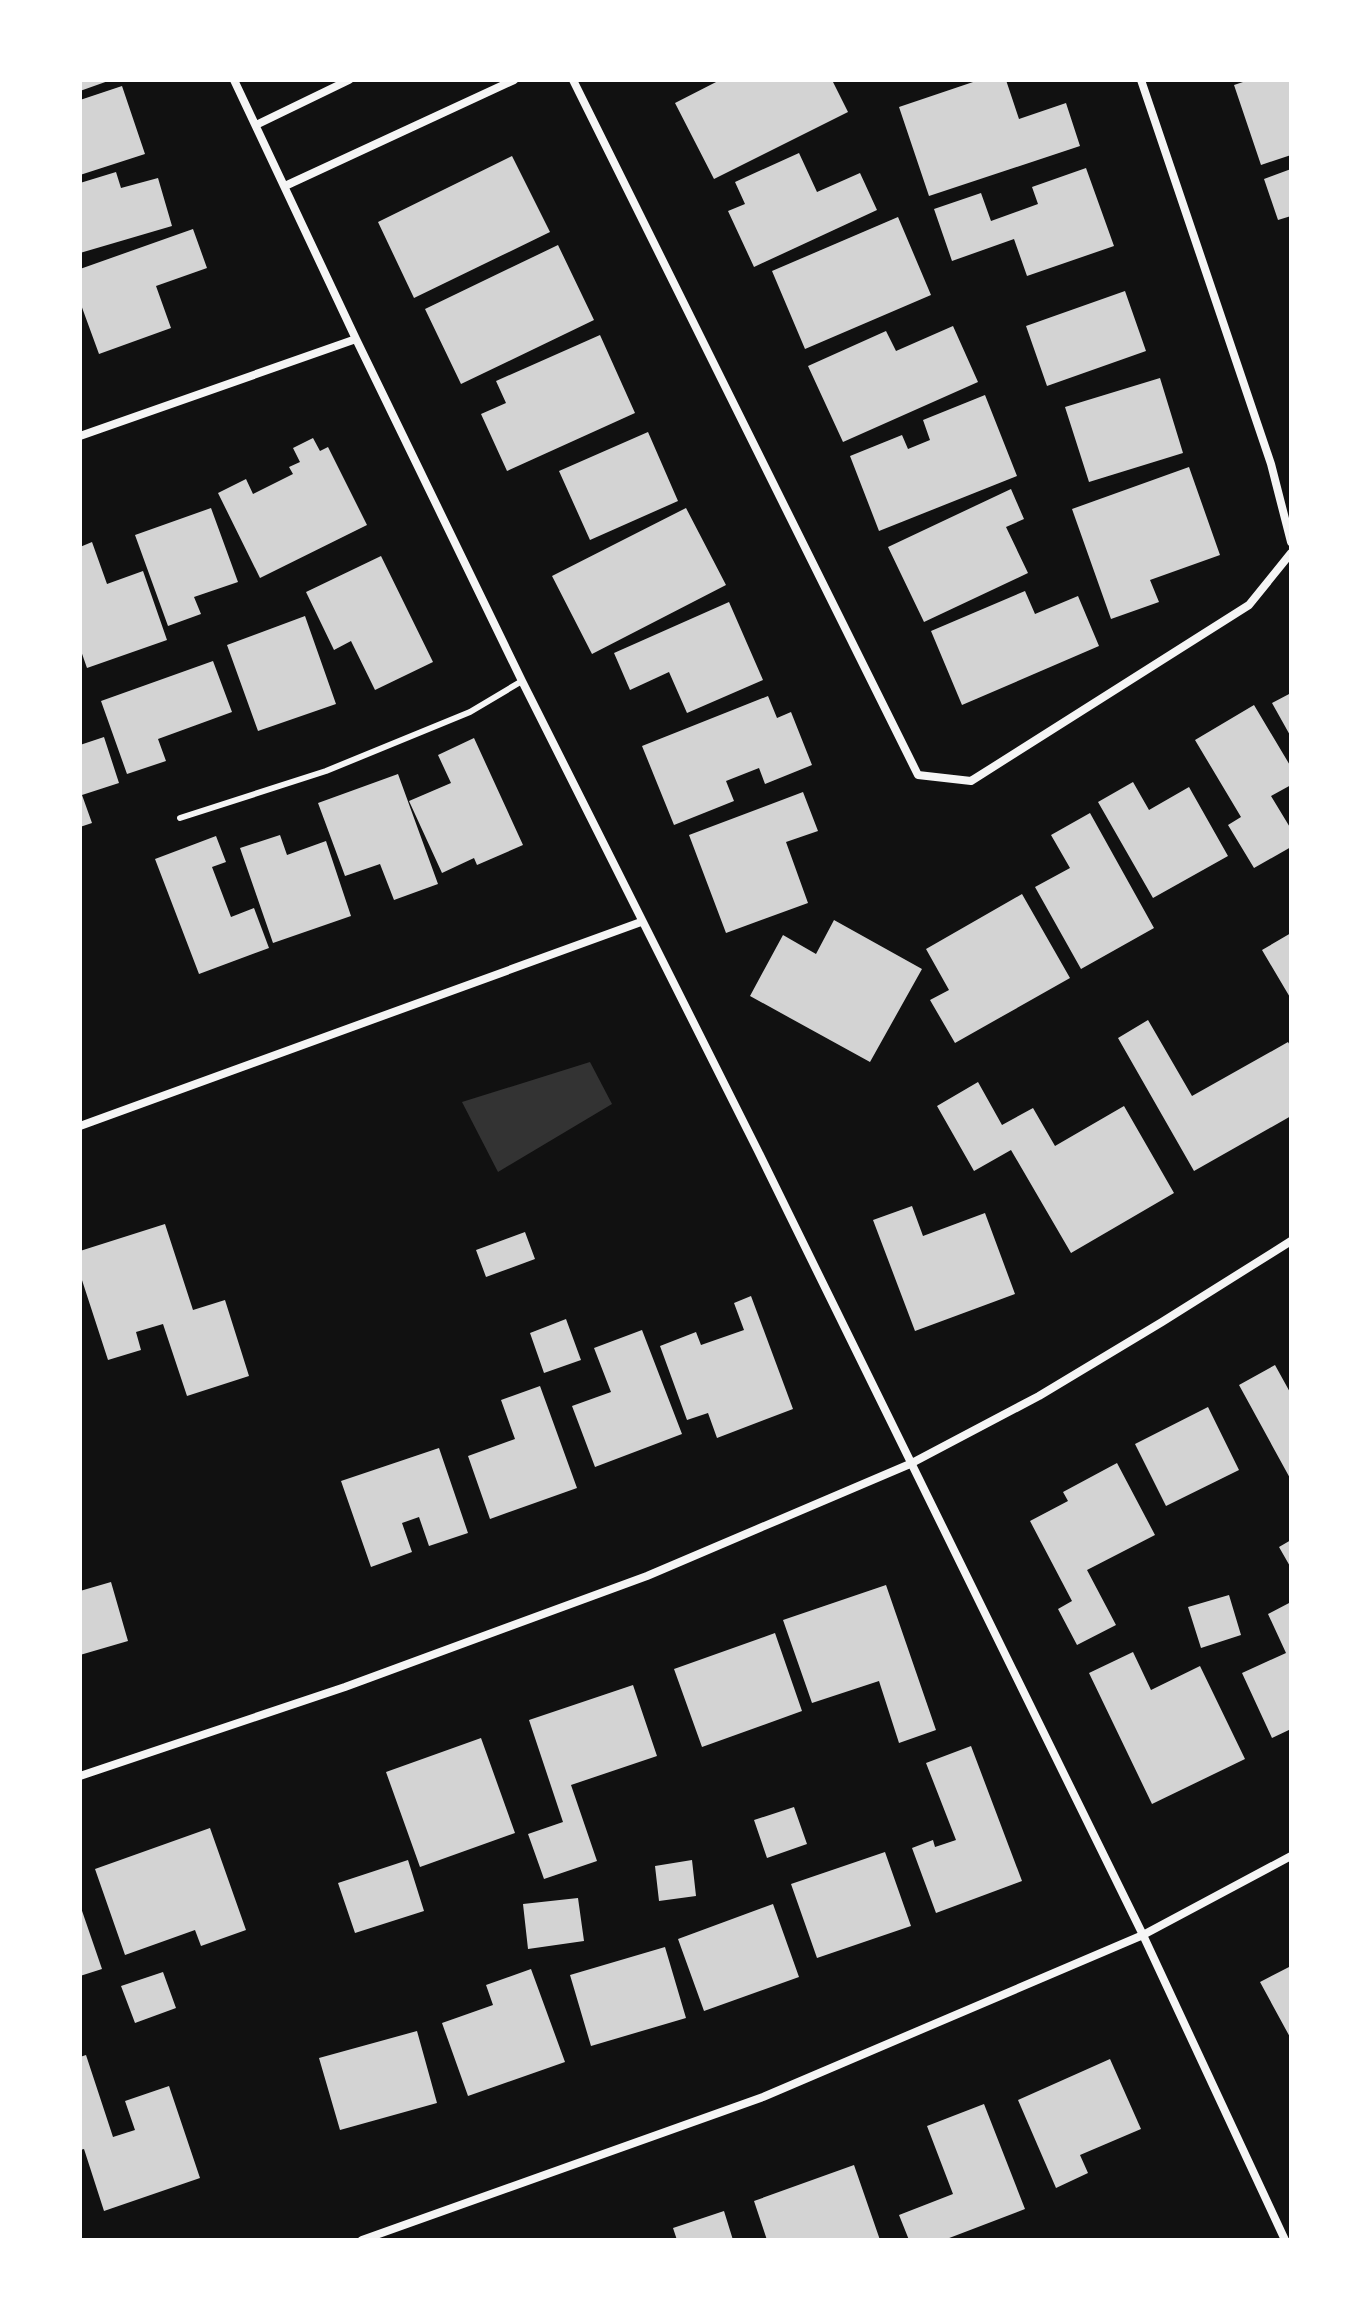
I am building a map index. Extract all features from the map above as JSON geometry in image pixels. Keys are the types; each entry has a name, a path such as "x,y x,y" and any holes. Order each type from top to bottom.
{"street":[{"path":"234,80 522,681 758,1151 1143,1935 1285,2240"},
{"path":"256,125 349,80"},
{"path":"285,186 514,80"},
{"path":"573,80 918,775 971,781 1249,605 1291,553"},
{"path":"1141,80 1271,464 1291,542"},
{"path":"80,436 356,339"},
{"path":"80,1126 641,922"},
{"path":"80,1776 345,1687 647,1576 910,1464 1039,1396 1291,1241"},
{"path":"362,2240 763,2097 1143,1935 1291,1856"}],"lane":[{"path":"180,818 326,771 470,712 522,681"}],"shaded area":[{"path":"590,1062 612,1104 498,1172 462,1102"}],"building":[{"path":"80,80 111,80 80,91"},
{"path":"720,80 832,80 848,112 714,179 675,103"},
{"path":"979,80 1006,80 1019,119 1066,103 1080,146 929,196 899,107"},
{"path":"1249,80 1291,80 1291,155 1261,165 1234,85"},
{"path":"122,86 145,154 80,175 80,100"},
{"path":"799,153 817,192 860,173 877,210 754,267 728,211 745,204 735,182"},
{"path":"512,156 550,232 414,298 378,222"},
{"path":"1086,168 1114,246 1027,276 1014,239 952,261 934,209 981,193 991,221 1038,204 1032,187"},
{"path":"1291,169 1291,216 1278,220 1264,179"},
{"path":"116,172 121,188 158,178 172,226 80,253 80,183"},
{"path":"898,217 931,295 805,349 772,271"},
{"path":"193,229 207,268 156,286 171,328 99,354 80,302 80,269"},
{"path":"558,245 594,320 461,384 425,309"},
{"path":"1125,291 1146,351 1047,386 1026,326"},
{"path":"953,326 978,382 843,442 808,366 886,331 896,351"},
{"path":"600,335 635,413 507,471 481,414 506,403 496,381"},
{"path":"1160,378 1183,453 1089,482 1065,407"},
{"path":"985,395 1017,476 879,531 850,456 902,435 908,449 930,440 923,420"},
{"path":"648,432 678,501 590,540 559,471"},
{"path":"313,438 320,451 328,447 367,525 260,578 218,493 246,479 253,494 293,474 289,467 300,462 293,448"},
{"path":"1189,467 1220,555 1150,580 1159,602 1111,619 1072,509"},
{"path":"1011,489 1024,519 1006,527 1028,573 924,622 888,547"},
{"path":"211,508 238,582 194,597 201,614 168,626 135,535"},
{"path":"686,508 726,585 592,654 552,576"},
{"path":"92,542 107,584 143,571 167,640 87,668 80,648 80,547"},
{"path":"381,556 433,662 375,690 351,641 334,650 306,592"},
{"path":"1025,591 1035,614 1078,596 1099,646 962,705 931,631"},
{"path":"729,602 763,680 687,713 669,672 630,690 614,653"},
{"path":"305,616 336,704 258,731 227,645"},
{"path":"213,661 232,712 158,739 166,761 127,774 101,701"},
{"path":"1291,693 1291,737 1272,703"},
{"path":"768,696 777,718 791,712 812,765 765,784 759,768 726,781 734,801 674,825 642,746"},
{"path":"1254,705 1291,767 1291,785 1271,796 1291,829 1291,847 1254,868 1228,825 1241,817 1195,740"},
{"path":"104,737 119,783 82,795 92,823 80,827 80,745"},
{"path":"474,738 523,845 477,865 474,858 442,873 409,801 451,783 438,755"},
{"path":"398,774 438,884 394,900 380,864 345,876 318,803"},
{"path":"1133,782 1149,810 1189,787 1228,856 1153,898 1098,802"},
{"path":"803,792 818,831 786,842 808,903 726,933 689,835"},
{"path":"1090,813 1154,928 1081,969 1035,887 1070,868 1051,835"},
{"path":"280,835 287,855 326,841 351,916 273,943 240,848"},
{"path":"216,836 226,862 212,867 231,917 254,908 269,948 199,974 155,859"},
{"path":"1022,894 1070,978 955,1043 930,1000 949,990 926,949"},
{"path":"834,920 922,969 870,1062 750,996 783,935 816,954"},
{"path":"1291,933 1291,999 1262,950"},
{"path":"1148,1020 1192,1096 1288,1042 1291,1047 1291,1116 1194,1171 1118,1038"},
{"path":"978,1082 1002,1125 1033,1108 1055,1146 1124,1106 1174,1193 1071,1253 1011,1150 974,1171 937,1106"},
{"path":"912,1206 923,1236 985,1213 1015,1294 915,1331 873,1220"},
{"path":"165,1224 193,1310 225,1300 249,1376 187,1396 163,1324 136,1332 141,1350 108,1360 80,1274 80,1251"},
{"path":"525,1232 535,1259 486,1277 476,1250"},
{"path":"751,1296 793,1409 717,1438 708,1413 687,1420 660,1346 696,1332 701,1345 744,1330 734,1303"},
{"path":"566,1319 581,1360 544,1373 530,1333"},
{"path":"642,1330 682,1434 595,1467 572,1406 611,1392 594,1348"},
{"path":"1275,1365 1291,1394 1291,1480 1239,1385"},
{"path":"540,1386 577,1488 490,1519 468,1456 515,1439 501,1400"},
{"path":"1208,1407 1239,1470 1166,1506 1135,1444"},
{"path":"439,1448 468,1533 429,1546 419,1517 402,1523 412,1552 371,1567 341,1481"},
{"path":"1117,1463 1155,1535 1087,1570 1116,1625 1077,1645 1058,1609 1072,1601 1030,1521 1068,1501 1063,1492"},
{"path":"1291,1540 1291,1568 1279,1547"},
{"path":"111,1582 128,1641 80,1655 80,1591"},
{"path":"886,1585 936,1730 899,1743 879,1681 812,1703 783,1620"},
{"path":"1229,1595 1241,1635 1201,1648 1188,1607"},
{"path":"1291,1602 1291,1729 1272,1738 1242,1673 1286,1653 1268,1614"},
{"path":"775,1633 802,1711 702,1747 674,1669"},
{"path":"1133,1652 1151,1690 1200,1666 1245,1759 1152,1804 1089,1673"},
{"path":"633,1685 657,1756 571,1785 597,1861 544,1879 528,1834 563,1822 529,1720"},
{"path":"481,1738 515,1833 420,1867 386,1772"},
{"path":"971,1746 1022,1881 936,1913 912,1848 933,1840 935,1847 956,1840 926,1763"},
{"path":"794,1807 807,1844 767,1858 754,1820"},
{"path":"210,1828 246,1930 201,1946 195,1930 125,1955 95,1869"},
{"path":"885,1852 911,1926 817,1958 791,1884"},
{"path":"408,1860 424,1911 355,1933 338,1883"},
{"path":"692,1860 696,1896 659,1901 655,1866"},
{"path":"578,1898 584,1941 528,1949 523,1904"},
{"path":"773,1904 799,1977 704,2011 678,1939"},
{"path":"80,1905 102,1969 80,1976"},
{"path":"665,1947 686,2018 591,2046 570,1975"},
{"path":"1291,1966 1291,2039 1260,1982"},
{"path":"531,1969 565,2062 468,2096 442,2023 493,2005 486,1985"},
{"path":"163,1972 176,2008 135,2023 121,1986"},
{"path":"417,2031 437,2103 340,2130 319,2058"},
{"path":"86,2055 113,2137 135,2130 125,2101 169,2086 200,2178 104,2211 84,2149 80,2150 80,2057"},
{"path":"1110,2059 1141,2129 1080,2155 1088,2173 1056,2188 1018,2100"},
{"path":"984,2104 1025,2209 944,2240 909,2240 899,2215 953,2194 927,2126"},
{"path":"854,2165 880,2240 767,2240 754,2201"},
{"path":"724,2211 733,2240 677,2240 673,2228"}]}
